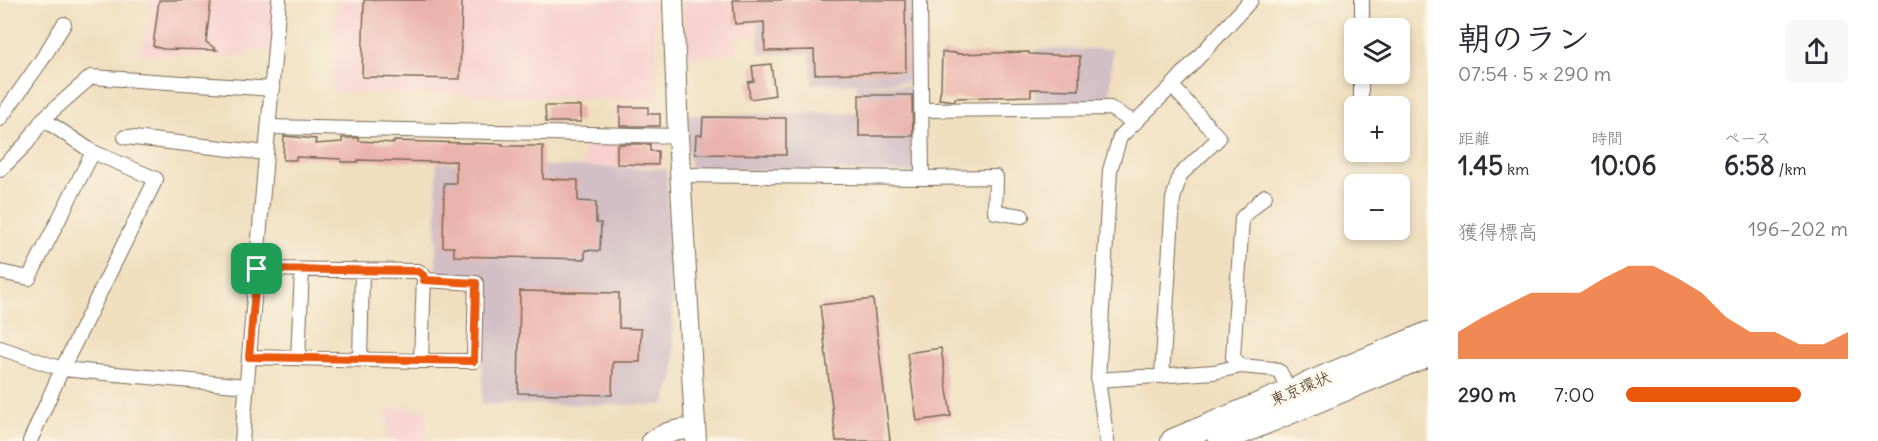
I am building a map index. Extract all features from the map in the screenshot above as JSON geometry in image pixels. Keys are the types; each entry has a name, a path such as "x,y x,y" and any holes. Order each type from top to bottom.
{"highway":[{"name":"東京環状","path":"1173,441 1428,334"},
{"name":"東京環状","path":"1220,441 1428,354"}],"street":[{"path":"242,441 279,0"},
{"path":"652,441 667,432 678,429 695,435 678,136 673,0"},
{"path":"920,0 922,178"},
{"path":"1107,441 1098,380 1110,170 1120,136 1172,86 1251,0"},
{"path":"1362,0 1362,18"},
{"path":"0,119 64,24"},
{"path":"0,170 27,143 44,119 91,77 273,89"},
{"path":"1162,376 1173,199 1180,175 1219,138 1172,86"},
{"path":"921,110 1110,108 1135,123"},
{"path":"30,441 62,369 156,179 93,152 44,119"},
{"path":"269,127 678,136"},
{"path":"125,137 266,153"},
{"path":"0,272 29,278 93,152"},
{"path":"680,175 996,177 995,212 1022,216"},
{"path":"1241,366 1233,357 1242,218 1265,196"},
{"path":"257,269 418,271 424,276 421,361"},
{"path":"298,358 302,270"},
{"path":"360,360 362,272"},
{"path":"249,357 474,361 476,283 424,280"},
{"path":"0,348 62,369 246,386"},
{"path":"1098,380 1214,372 1241,366 1274,369 1280,372 1290,392"}],"shaded area":[{"path":"148,0 276,0 272,51 248,51 247,57 138,54 151,20"},
{"path":"336,0 654,0 659,100 333,92"},
{"path":"683,0 755,0 757,35 736,37 736,53 687,57"},
{"path":"757,0 916,0 917,82 812,84 810,53 759,54"},
{"path":"1035,49 1112,49 1110,103 1034,102"},
{"path":"857,84 918,86 919,165 915,172 690,169 687,115 857,113"},
{"path":"616,104 661,105 662,130 616,130"},
{"path":"584,141 663,142 664,167 583,166"},
{"path":"437,163 666,169 675,372 664,405 482,404 483,275 436,274"},
{"path":"387,408 427,409 426,441 386,441"}],"building":[{"path":"159,0 211,0 206,42 217,50 163,49 153,46"},
{"path":"364,0 462,0 460,79 362,77"},
{"path":"733,0 905,0 906,72 815,74 814,50 765,51 764,22 735,24"},
{"path":"942,52 957,54 1029,52 1029,54 1080,56 1079,90 1031,89 1031,96 955,98 955,101 939,99"},
{"path":"771,64 775,95 750,99 748,82 754,81 752,66"},
{"path":"859,95 912,95 913,136 859,136"},
{"path":"545,106 581,106 581,122 546,122"},
{"path":"620,107 648,107 648,114 660,114 660,126 620,126"},
{"path":"703,117 786,118 786,155 695,154 696,135 702,135"},
{"path":"284,136 316,139 315,144 342,142 342,138 359,138 359,141 394,143 394,141 543,146 543,179 578,180 578,201 596,202 596,223 601,223 600,251 585,250 585,259 454,256 454,247 443,247 444,183 456,183 456,161 358,160 358,162 341,162 341,159 296,157 296,160 283,160"},
{"path":"650,144 650,151 658,151 658,165 617,164 617,145"},
{"path":"520,291 619,293 619,328 641,329 640,362 613,362 612,395 518,393"},
{"path":"873,299 890,441 836,441 820,305"},
{"path":"941,348 951,416 917,421 907,353"}],"route":[{"path":"257,269 418,271 424,276 424,280 476,283 474,361 249,357 257,269"}]}
